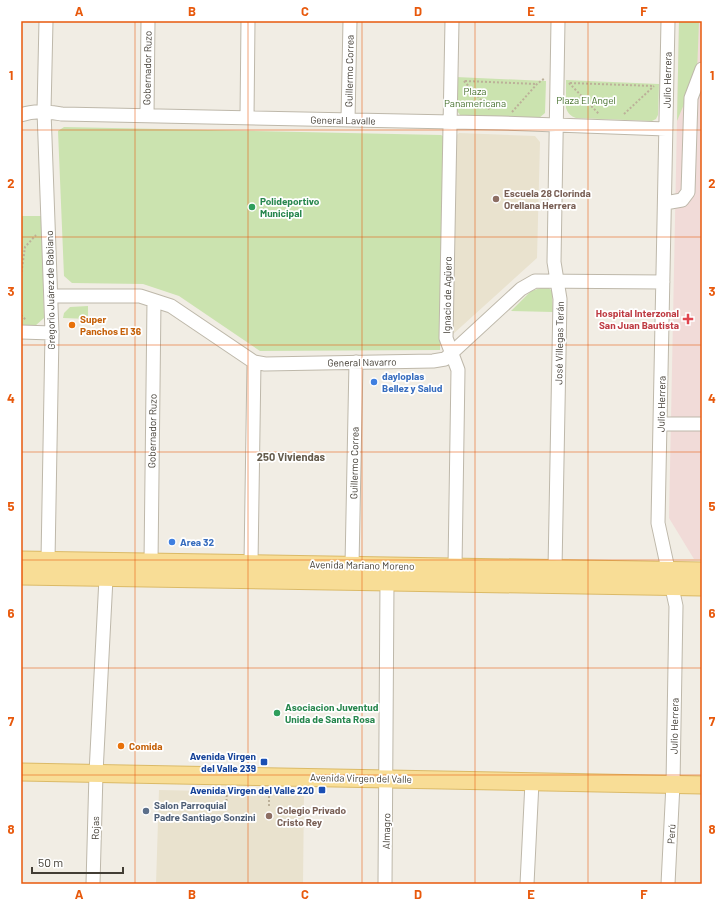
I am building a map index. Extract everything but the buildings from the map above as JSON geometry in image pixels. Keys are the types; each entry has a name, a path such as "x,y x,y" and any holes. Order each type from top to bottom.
{"main road":[{"name":"Avenida Mariano Moreno","path":"21,560 352,564 702,572"},
{"name":"Avenida Mariano Moreno","path":"21,576 702,587"},
{"name":"Avenida Virgen del Valle","path":"21,772 702,785"}],"street":[{"name":"Gregorio Juárez de Babiano","path":"46,21 44,112 52,333 48,560"},
{"name":"Gobernador Ruzo","path":"146,115 148,21"},
{"path":"247,118 248,21"},
{"name":"Guillermo Correa","path":"348,120 350,21"},
{"name":"Ignacio de Agüero","path":"452,21 446,338 458,370 454,567"},
{"name":"José Villegas Terán","path":"555,569 560,299 554,262 558,21"},
{"name":"Julio Herrera","path":"668,21 658,523 676,606 673,784"},
{"path":"664,203 682,200 688,192 691,98 702,69"},
{"name":"General Lavalle","path":"21,115 32,111 62,114 556,124 666,129"},
{"name":"General Navarro","path":"51,296 140,296 171,306 254,362 265,364 433,361 445,359 521,288 535,282 663,282"},
{"name":"Gobernador Ruzo","path":"151,562 154,301"},
{"path":"21,332 52,333"},
{"path":"251,563 254,362"},
{"name":"Guillermo Correa","path":"352,564 356,362"},
{"path":"660,424 702,424"},
{"path":"96,773 106,578"},
{"path":"386,779 387,582"},
{"name":"Rojas","path":"93,884 96,773"},
{"name":"Almagro","path":"385,884 386,779"},
{"path":"527,884 532,782"},
{"name":"Perú","path":"668,884 673,784"}],"path":[{"path":"451,65 464,82 502,123 537,84 557,69 611,126 667,75"},
{"path":"464,82 537,84"},
{"path":"570,83 654,86"},
{"path":"21,276 25,247 49,223"},
{"path":"226,808 227,776"}],"shaded area":[{"name":"Hospital Interzonal San Juan Bautista","path":"679,21 702,21 702,559 694,559 669,518"},
{"name":"Escuela 28 Clorinda Orellana Herrera","path":"459,133 535,136 540,142 537,258 452,335 455,137"},
{"path":"159,790 304,793 303,884 156,884"}],"green space":[{"path":"679,21 699,21 697,73 677,121"},
{"name":"Plaza Panamericana","path":"456,77 546,81 545,113 539,118 460,115 455,108"},
{"name":"Plaza El Angel","path":"566,80 659,84 658,115 656,119 652,121 576,118 568,112 566,108"},
{"name":"Polideportivo Municipal","path":"64,127 441,135 445,137 440,350 260,351 179,296 143,284 72,283 64,276 58,131"},
{"path":"21,216 42,216 44,318 35,326 21,326"},
{"path":"547,286 552,291 553,312 511,311 531,291"},
{"path":"88,306 88,319 63,318 64,313 70,307"}],"place":[{"name":"Escuela 28 Clorinda Orellana Herrera","path":"496,199"},
{"name":"Polideportivo Municipal","path":"252,207"},
{"name":"Hospital Interzonal San Juan Bautista","path":"688,319"},
{"name":"Super Panchos El 36","path":"72,325"},
{"name":"dayloplas Bellez y Salud","path":"374,382"},
{"name":"Area 32","path":"172,542"},
{"name":"Asociacion Juventud Unida de Santa Rosa","path":"277,713"},
{"name":"Comida","path":"121,746"},
{"name":"Avenida Virgen del Valle 239","path":"264,762"},
{"name":"Avenida Virgen del Valle 220","path":"322,790"},
{"name":"Salon Parroquial Padre Santiago Sonzini","path":"146,811"},
{"name":"Colegio Privado Cristo Rey","path":"269,816"}],"district":[{"name":"250 Viviendas","path":"291,456"}]}
